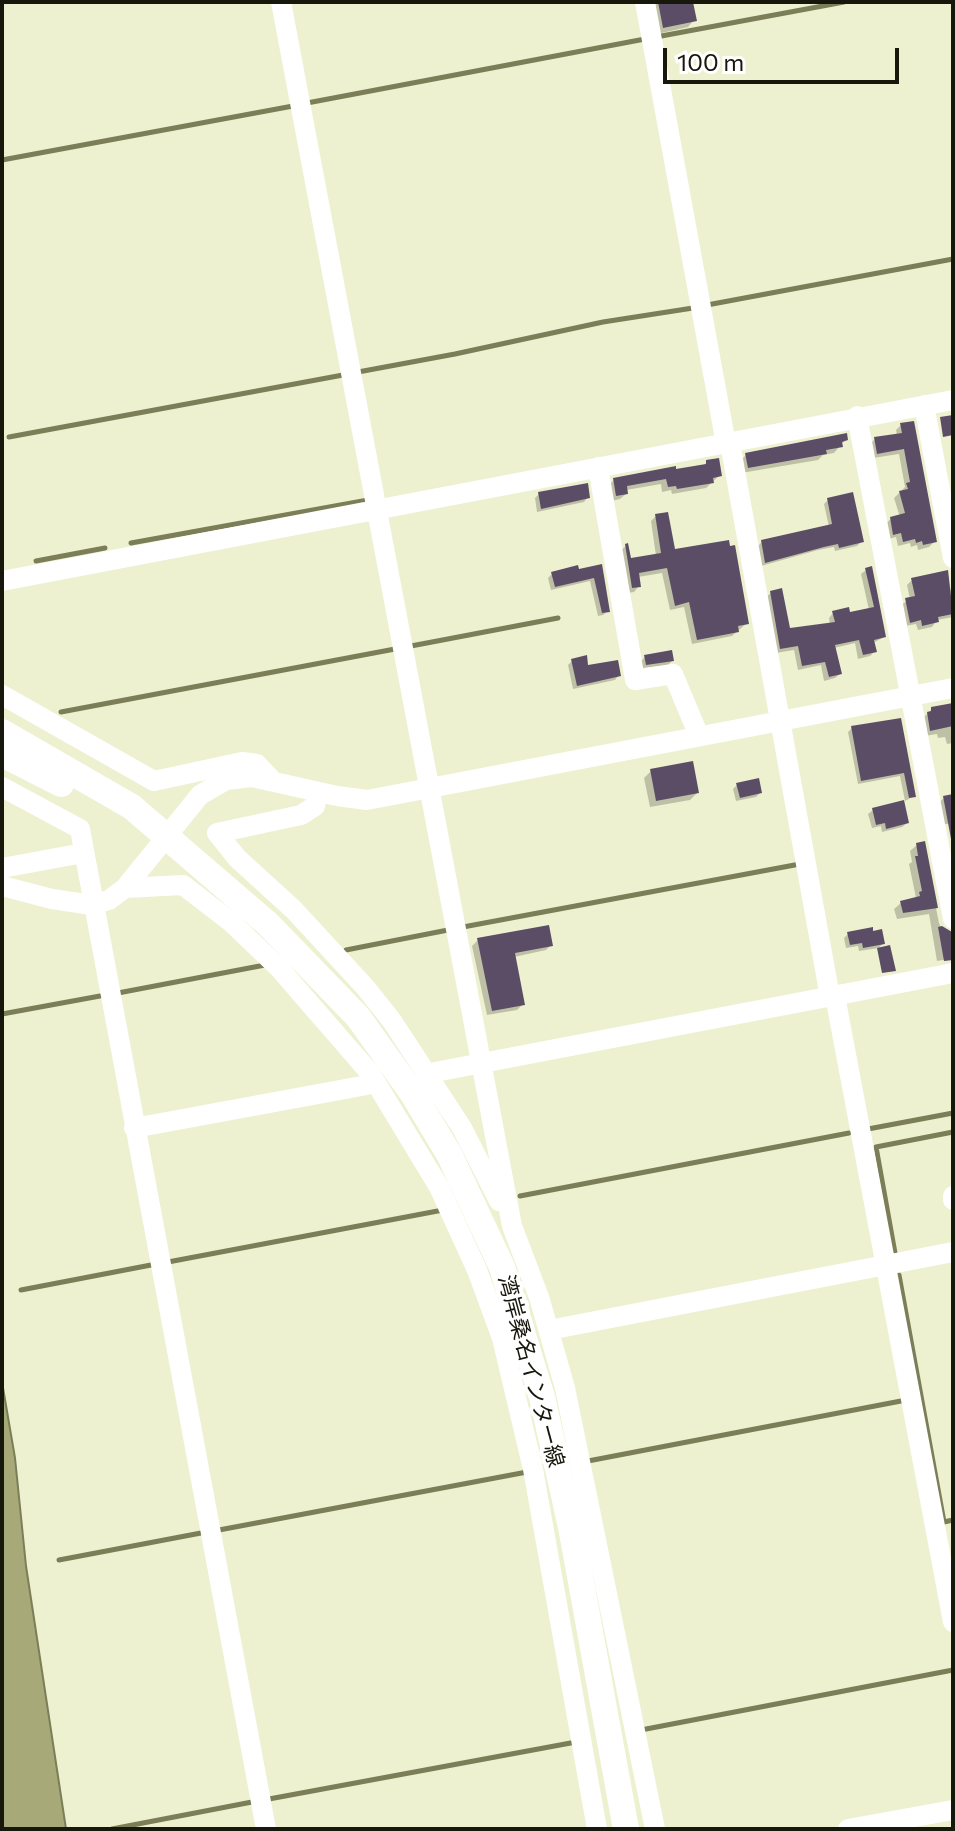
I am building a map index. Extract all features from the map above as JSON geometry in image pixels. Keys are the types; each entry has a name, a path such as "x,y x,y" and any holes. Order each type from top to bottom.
{"main road":[{"name":"湾岸桑名インター線","path":"2,732 119,799 168,836 268,924 358,1017 413,1094 449,1154 507,1280 542,1397 571,1527 626,1829"},
{"name":"湾岸桑名インター線","path":"2,754 122,821 168,836"}],"street":[{"path":"281,2 512,1226"},
{"path":"645,2 953,1622"},
{"path":"2,581 953,400"},
{"path":"924,405 953,558"},
{"path":"857,416 953,919"},
{"path":"598,467 635,680 673,674 699,736"},
{"path":"2,886 92,905 109,900 125,888 200,795 226,780 252,777 367,800 953,688"},
{"path":"2,695 154,781 242,762 257,764 273,781"},
{"path":"2,787 80,829 266,1829"},
{"path":"318,792 315,806 301,815 217,833 237,858 294,910 392,1021 462,1128 512,1226 549,1330 579,1449 655,1829"},
{"path":"2,868 83,853"},
{"path":"125,888 183,885 231,922 279,968 370,1073 439,1187 477,1270 505,1352 533,1469 597,1829"},
{"path":"435,1072 953,973"},
{"path":"134,1128 367,1085"},
{"path":"549,1330 953,1252"},
{"path":"848,1829 953,1810"}],"shaded area":[{"path":"2,1382 15,1458 26,1566 66,1829 2,1829"}],"building":[{"path":"658,2 693,2 697,21 663,28"},
{"path":"953,415 953,435 943,437 940,417"},
{"path":"914,421 937,542 923,545 922,541 916,543 915,539 903,542 901,533 893,535 890,517 905,513 899,491 908,489 906,483 910,482 904,449 877,454 874,437 902,433 900,423"},
{"path":"847,433 848,440 842,442 843,447 826,450 827,454 748,468 745,453"},
{"path":"719,458 722,476 713,478 714,483 677,489 676,486 668,487 666,479 627,486 628,494 616,496 613,478 676,466 676,469 706,464 706,460"},
{"path":"588,483 590,498 541,509 538,492"},
{"path":"853,492 864,542 839,548 838,544 765,563 761,540 832,524 827,498"},
{"path":"668,512 675,549 729,540 730,546 735,545 749,624 738,626 739,632 697,640 689,602 675,606 667,568 639,573 641,587 632,588 625,544 628,543 631,558 661,553 655,514"},
{"path":"602,564 610,612 602,613 594,578 555,587 551,572 578,565 579,569"},
{"path":"872,566 886,637 874,640 877,652 863,655 859,640 835,645 842,674 829,677 825,662 802,666 798,646 780,649 770,591 782,588 790,628 835,622 832,611 849,607 850,612 874,607 865,568"},
{"path":"948,570 953,614 938,617 939,622 922,626 921,620 910,623 905,598 915,596 911,578"},
{"path":"672,650 674,661 646,665 644,655"},
{"path":"587,655 588,665 618,660 621,676 577,686 571,659"},
{"path":"953,703 953,726 930,731 927,712 931,711 931,707"},
{"path":"901,718 916,797 909,798 904,773 861,781 851,726"},
{"path":"693,761 699,793 656,801 650,769"},
{"path":"759,778 762,793 740,798 736,783"},
{"path":"953,794 953,839 951,839 943,796"},
{"path":"904,800 909,823 886,829 885,823 876,825 872,808"},
{"path":"925,841 938,908 903,913 900,901 920,896 919,892 922,891 915,856 918,856 916,843"},
{"path":"549,925 553,946 515,953 525,1005 492,1011 477,938"},
{"path":"873,927 873,931 882,929 885,944 863,948 862,943 850,945 847,932"},
{"path":"938,927 952,932 953,960 944,961"},
{"path":"890,945 896,971 882,973 877,948"}],"waterway":[{"path":"656,37 844,2"},
{"path":"307,103 645,39"},
{"path":"2,160 293,106"},
{"path":"707,305 953,259"},
{"path":"358,372 603,322 693,308"},
{"path":"9,437 343,375"},
{"path":"131,543 368,500"},
{"path":"36,561 105,548"},
{"path":"411,646 558,618"},
{"path":"61,712 395,649"},
{"path":"463,927 800,864"},
{"path":"346,950 448,930"},
{"path":"118,993 265,965"},
{"path":"2,1014 100,996"},
{"path":"868,1129 953,1113"},
{"path":"895,1253 876,1147 953,1132"},
{"path":"520,1196 849,1133"},
{"path":"168,1262 443,1210"},
{"path":"21,1290 151,1265"},
{"path":"899,1275 944,1522 953,1520"},
{"path":"588,1461 901,1401"},
{"path":"219,1530 527,1472"},
{"path":"59,1560 201,1533"},
{"path":"641,1730 953,1670"},
{"path":"269,1799 576,1742"},
{"path":"112,1829 252,1802"}]}
